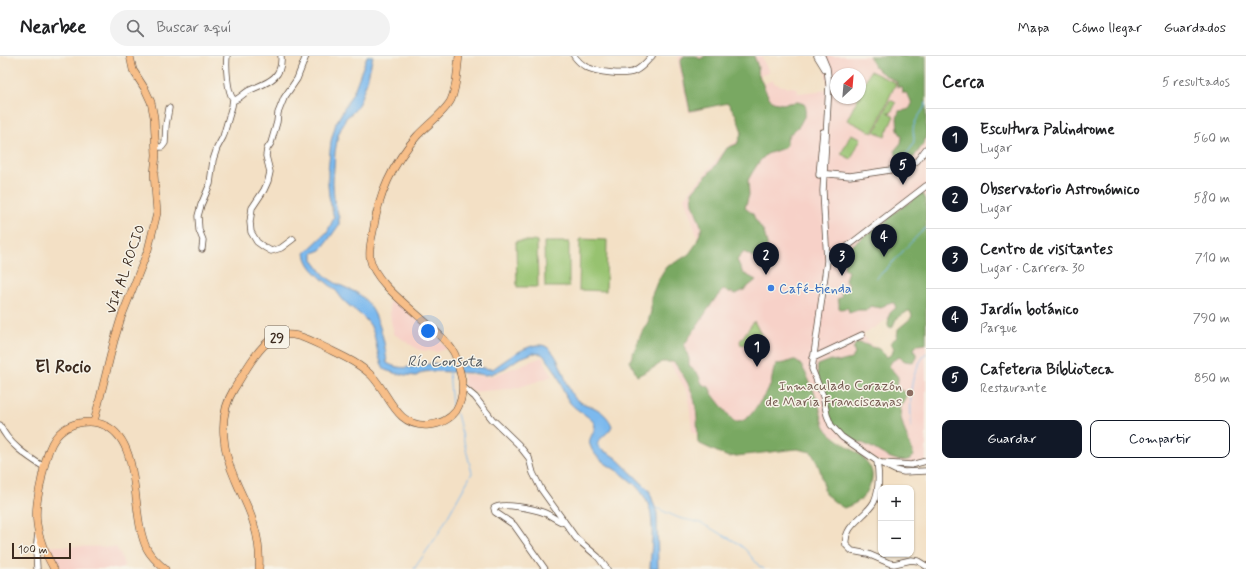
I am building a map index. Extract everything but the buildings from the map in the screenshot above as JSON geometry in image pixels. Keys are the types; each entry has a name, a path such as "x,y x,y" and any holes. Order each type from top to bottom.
{"main road":[{"name":"VIA AL ROCIO","path":"94,422 116,333 152,237 157,213 154,174 156,147 154,117 151,102 133,70 130,56"},
{"name":"29","path":"259,569 254,524 229,464 223,424 224,413 229,397 257,355 270,340 283,336 296,335 350,359 373,378 400,415 406,420 419,426 438,424 446,421 457,409 461,400 463,387 461,375 453,352 439,334 386,285 372,265 370,258 374,222 380,198 387,182 406,149 418,134 448,104 455,87 459,56"},
{"path":"54,569 42,547 38,534 36,512 49,448 59,433 69,426 94,422 104,425 112,430 121,437 124,443 130,459 143,540 147,550 153,558 165,569"}],"street":[{"path":"202,249 203,240 198,216 210,184 213,160 223,137 233,100 230,94 227,72 227,56"},
{"path":"233,100 272,80 278,73 281,66 281,56"},
{"path":"294,239 281,248 271,251 257,242 251,232 250,222 252,208 264,190 269,176 270,167 266,156 267,149 271,142 277,122 278,113 284,98 297,79 306,56"},
{"path":"574,56 586,67 607,72 628,73 636,70 652,56"},
{"path":"817,56 828,76"},
{"path":"822,56 828,68 829,90 826,124 827,132 821,173 827,261 812,369 816,382 823,396 831,425 842,437 877,461 895,470 904,472 926,471"},
{"path":"156,147 162,147 165,143 169,108"},
{"path":"821,173 850,176 904,168 917,161 926,149"},
{"path":"831,259 926,186"},
{"path":"813,358 862,335"},
{"path":"463,387 475,397 492,419 530,458 536,482 576,538 598,557 608,569"},
{"path":"0,425 3,432 10,440 34,461 44,467"},
{"path":"877,461 890,464 911,465 926,461"},
{"path":"877,461 879,480 874,502 849,530 845,540 846,545 852,551 868,554 889,564 911,560 918,561 926,566"},
{"path":"545,569 514,525 495,512 494,508 501,505 512,506 545,513 559,522 565,523"},
{"path":"37,569 36,550 38,534"}],"shaded area":[{"path":"679,56 761,56 769,72 760,76 763,84 773,80 774,83 782,86 797,88 798,93 829,90 822,56 926,56 926,326 915,304 897,313 863,335 887,362 926,330 926,461 918,464 877,461 839,436 813,440 700,438 692,431 688,393 652,334 693,266 699,241 684,198 727,147 746,135 729,101 689,113 678,62"},
{"path":"397,298 448,348 437,352 419,350 394,334 389,302"},
{"path":"542,357 553,376 517,388 473,392 464,386 463,374 489,377"},
{"path":"42,547 116,547 125,566 122,569 54,569"}],"green space":[{"path":"684,56 696,56 700,59 705,56 754,56 758,67 757,72 773,102 782,104 798,102 804,104 806,107 805,115 799,126 789,135 787,139 787,145 784,148 767,154 759,162 748,180 749,195 745,208 753,214 764,232 767,244 767,253 760,261 744,252 737,260 743,273 756,280 744,290 736,294 723,290 715,299 684,345 689,359 689,366 698,374 702,384 709,387 713,395 734,422 739,422 747,418 754,411 762,399 769,388 776,364 793,360 800,364 814,391 825,427 830,434 864,459 870,467 872,475 866,494 857,502 844,508 825,494 819,467 811,452 797,449 728,457 698,443 695,401 687,382 674,362 661,362 657,366 637,376 630,361 642,332 648,322 651,311 651,297 658,280 666,267 689,254 696,244 702,228 693,204 692,192 716,165 727,148 737,144 742,132 736,115 728,103 690,111 680,62"},
{"path":"869,56 926,56 926,134 924,143 914,157 905,162 898,161 895,150 901,143 902,137 898,130 897,118 899,111 909,109 911,100 906,93 903,93 902,87 897,87 897,82 883,74 874,66"},
{"path":"870,71 896,83 873,133 847,120 855,104 866,104 866,80"},
{"path":"890,100 896,103 891,113 887,112 894,116 885,136 875,132"},
{"path":"851,134 861,138 851,159 841,154"},
{"path":"920,192 924,195 926,200 926,344 917,345 914,349 917,357 915,361 905,361 899,357 892,361 889,366 898,377 896,387 907,393 900,411 914,456 909,460 903,461 890,458 867,445 848,438 842,434 830,418 826,396 817,370 818,365 831,360 839,362 851,359 855,354 853,349 856,343 863,343 871,347 878,348 887,357 892,354 894,348 890,343 897,337 898,329 912,316 910,311 896,319 892,328 888,326 888,320 890,314 896,308 894,303 888,303 881,308 870,306 867,310 858,310 849,313 848,308 839,308 837,299 842,297 840,292 849,286 845,280 848,271 844,268 842,254 864,236 871,233 873,229 886,221 891,215 911,201"},
{"path":"580,239 607,240 606,291 579,290"},
{"path":"516,241 537,241 538,287 517,287"},
{"path":"544,242 569,242 569,287 545,287"},
{"path":"754,321 764,340 741,345 740,341"}],"water":[{"path":"367,56 373,56 367,81 359,103 354,111 346,118 338,135 335,152 333,183 339,225 321,250 313,253 313,260 327,277 335,283 357,293 370,306 382,335 387,363 393,366 403,368 430,364 445,364 493,369 525,349 539,345 548,348 554,354 568,387 574,397 602,413 611,423 611,429 600,439 597,445 601,450 616,458 649,490 657,513 658,569 650,569 652,524 649,507 645,497 623,474 602,461 592,450 589,442 595,429 593,421 573,406 569,401 558,376 551,364 542,354 533,353 518,359 505,368 485,375 433,371 423,372 416,376 397,374 385,370 379,357 375,337 370,326 364,318 344,301 335,290 312,269 306,259 305,253 327,232 334,218 328,185 331,141 336,123 354,91"}],"waterway":[{"path":"901,159 910,150 913,144 914,125 926,103"},
{"path":"876,278 926,228"},
{"name":"Río Consota","path":"339,289 363,306"},
{"name":"Río Consota","path":"510,357 517,353"},
{"path":"911,427 911,388 916,371 926,353"},
{"path":"449,371 452,406"},
{"path":"414,569 437,536 472,473 457,414"},
{"name":"Río Consota","path":"597,444 602,451"},
{"path":"656,508 679,518 701,523 736,542 745,549 759,566 764,569"}],"place":[{"name":"Cafeteria Biblioteca","path":"903,185"},
{"name":"Jardín botánico","path":"884,257"},
{"name":"Observatorio Astronómico","path":"766,275"},
{"name":"Centro de visitantes","path":"842,276"},
{"name":"Café-tienda","path":"771,288"},
{"name":"Escultura Palindrome","path":"757,367"},
{"name":"Inmaculado Corazón de María Franciscanas","path":"910,393"}],"district":[{"name":"El Rocio","path":"63,366"}]}
